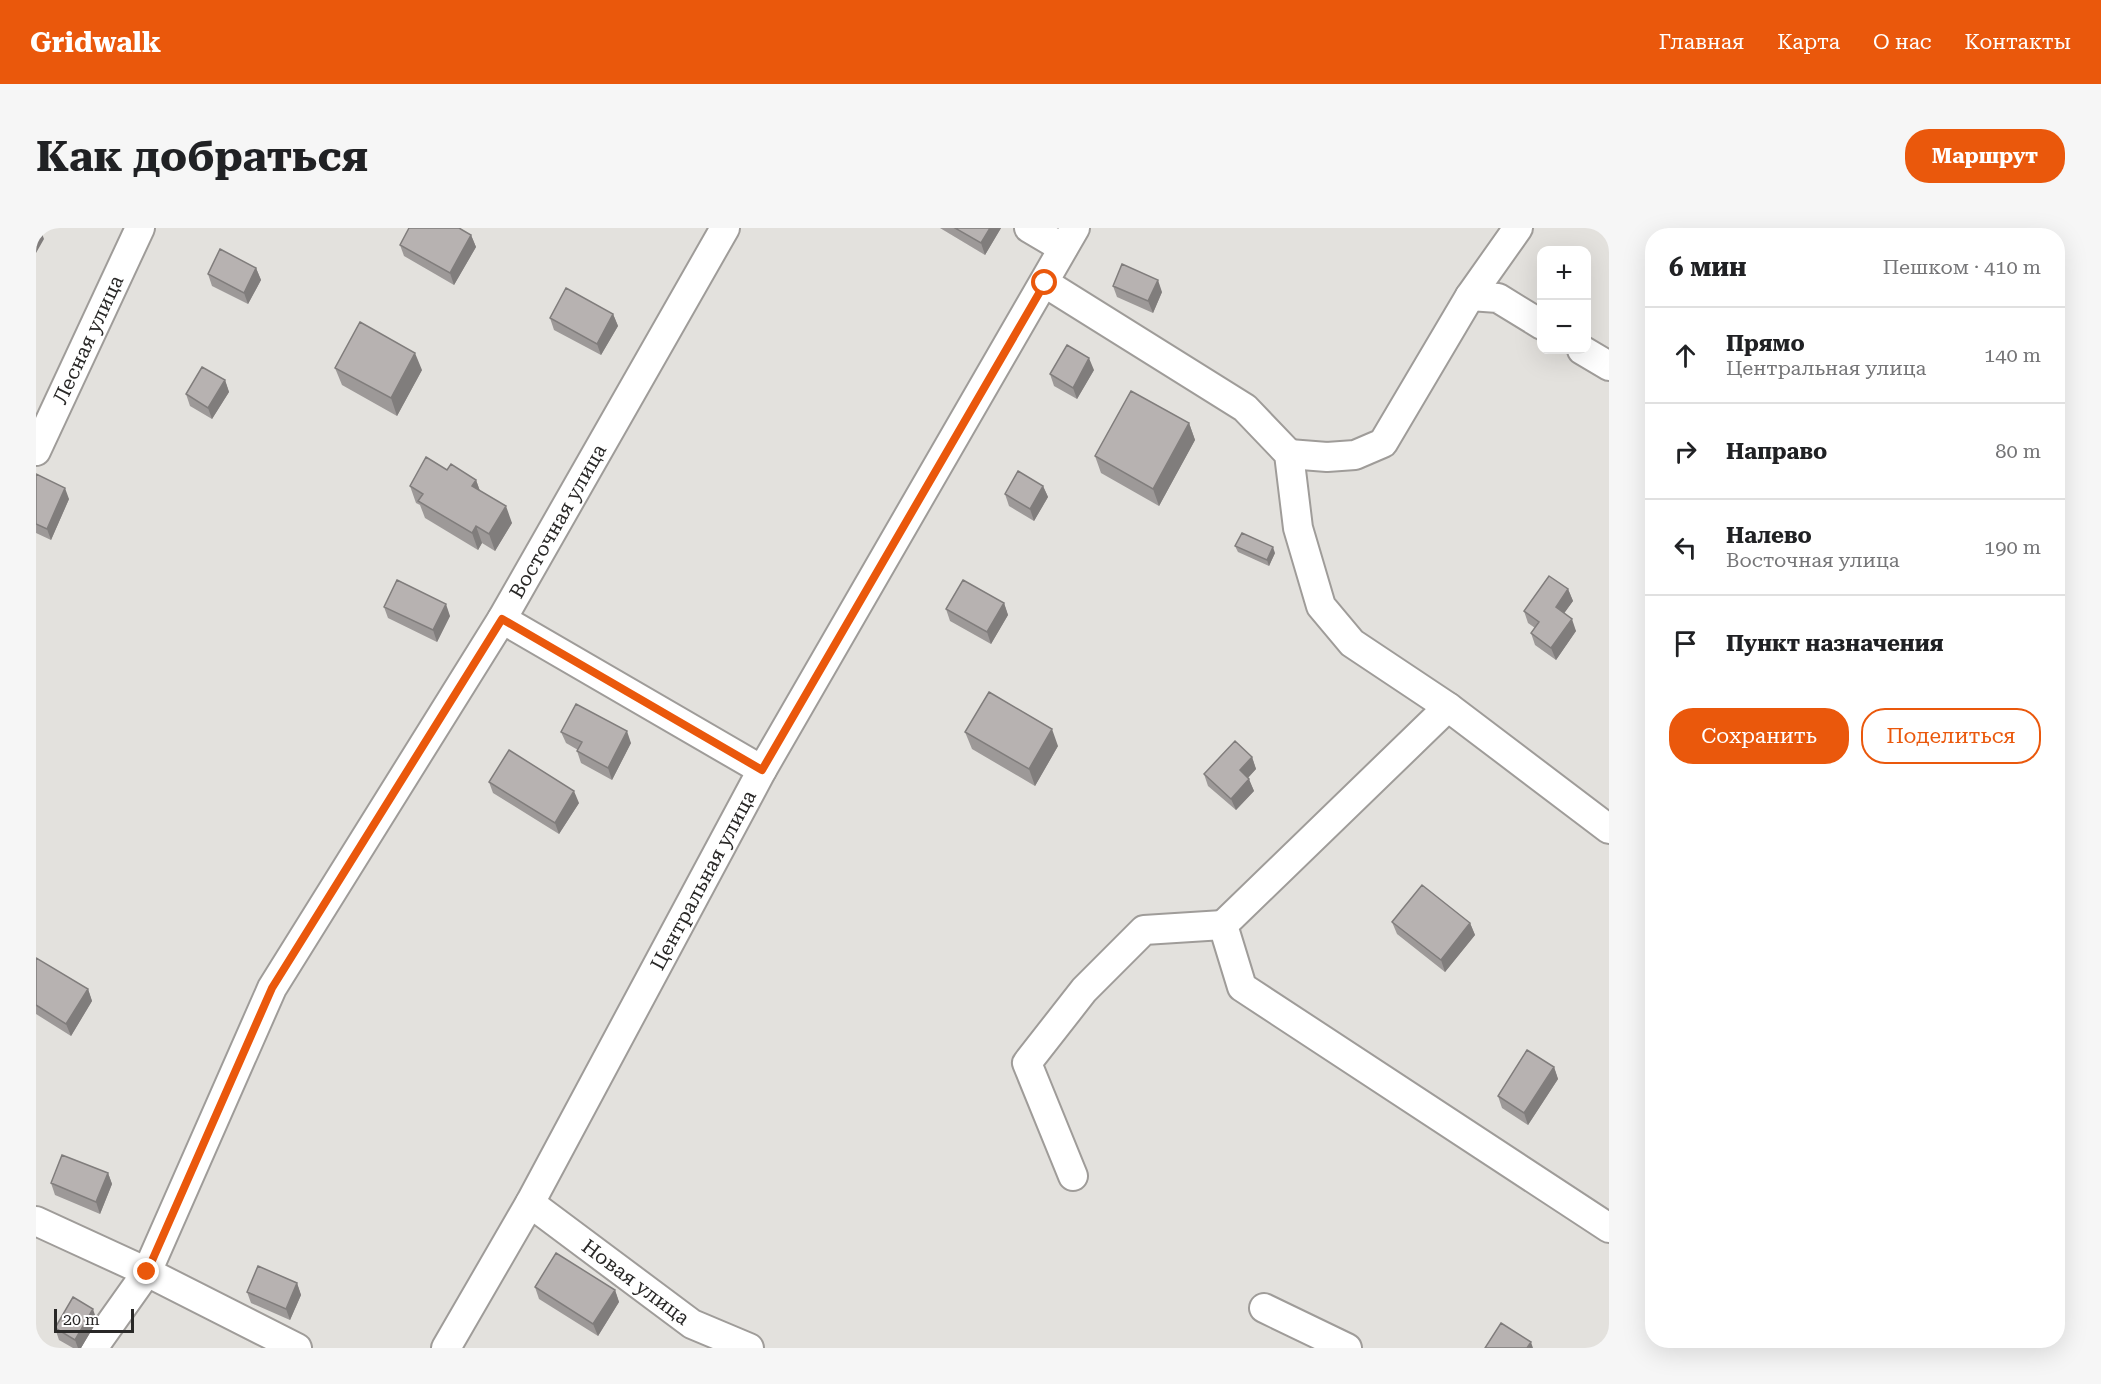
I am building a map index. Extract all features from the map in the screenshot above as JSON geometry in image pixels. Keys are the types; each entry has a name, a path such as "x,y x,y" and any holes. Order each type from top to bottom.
{"street":[{"name":"Лесная улица","path":"36,451 140,228"},
{"name":"Восточная улица","path":"93,1348 147,1272 272,988 502,619 725,228"},
{"path":"1029,228 1069,238"},
{"path":"1289,454 1327,457 1354,454 1383,443 1470,296 1518,228"},
{"name":"Центральная улица","path":"446,1348 530,1203 762,770 1069,238"},
{"path":"1045,283 1245,408 1289,454 1298,528 1320,606 1352,643 1598,804 1609,829"},
{"path":"1470,296 1498,298 1537,322"},
{"path":"1589,354 1609,366"},
{"path":"502,619 762,770"},
{"path":"1073,1176 1027,1063 1084,990 1144,930 1223,925 1448,707"},
{"path":"1223,925 1242,987 1609,1228"},
{"name":"Новая улица","path":"530,1203 692,1324 749,1348"},
{"path":"36,1221 147,1272 297,1348"},
{"path":"1264,1308 1347,1348"}],"building":[{"path":"409,228 459,228 471,235 450,273 400,245"},
{"path":"955,228 990,228 981,243"},
{"path":"220,249 256,268 244,293 208,274"},
{"path":"1122,264 1158,280 1148,301 1113,286"},
{"path":"566,288 613,314 597,344 550,318"},
{"path":"360,322 415,353 391,398 335,368"},
{"path":"1067,345 1089,358 1073,388 1050,374"},
{"path":"202,367 225,380 208,408 186,394"},
{"path":"1131,391 1189,423 1153,489 1095,456"},
{"path":"426,457 447,470 451,464 476,480 472,486 506,506 489,534 476,526 472,533 418,501 423,494 410,486"},
{"path":"1018,471 1043,486 1030,509 1005,494"},
{"path":"36,474 65,488 47,529 36,524"},
{"path":"1242,533 1273,547 1267,560 1235,546"},
{"path":"1549,576 1568,589 1556,607 1572,619 1551,648 1531,633 1539,622 1524,611"},
{"path":"397,580 446,604 433,630 384,607"},
{"path":"963,580 1004,603 987,632 946,609"},
{"path":"989,692 1052,729 1029,769 965,732"},
{"path":"576,704 627,731 608,768 577,751 582,742 561,732"},
{"path":"1235,741 1252,757 1240,770 1249,779 1231,799 1204,774"},
{"path":"509,750 574,791 555,823 489,782"},
{"path":"1422,885 1470,923 1441,960 1392,922"},
{"path":"36,958 88,989 66,1024 36,1005"},
{"path":"1527,1050 1554,1067 1524,1113 1498,1096"},
{"path":"62,1155 108,1173 96,1202 51,1183"},
{"path":"556,1253 615,1290 593,1324 535,1287"},
{"path":"258,1266 297,1283 286,1309 247,1292"},
{"path":"73,1297 93,1309 75,1340 55,1328"},
{"path":"1501,1323 1531,1342 1527,1348 1485,1348"}],"route":[{"path":"147,1272 272,988 502,619 762,770 1045,283"}]}
